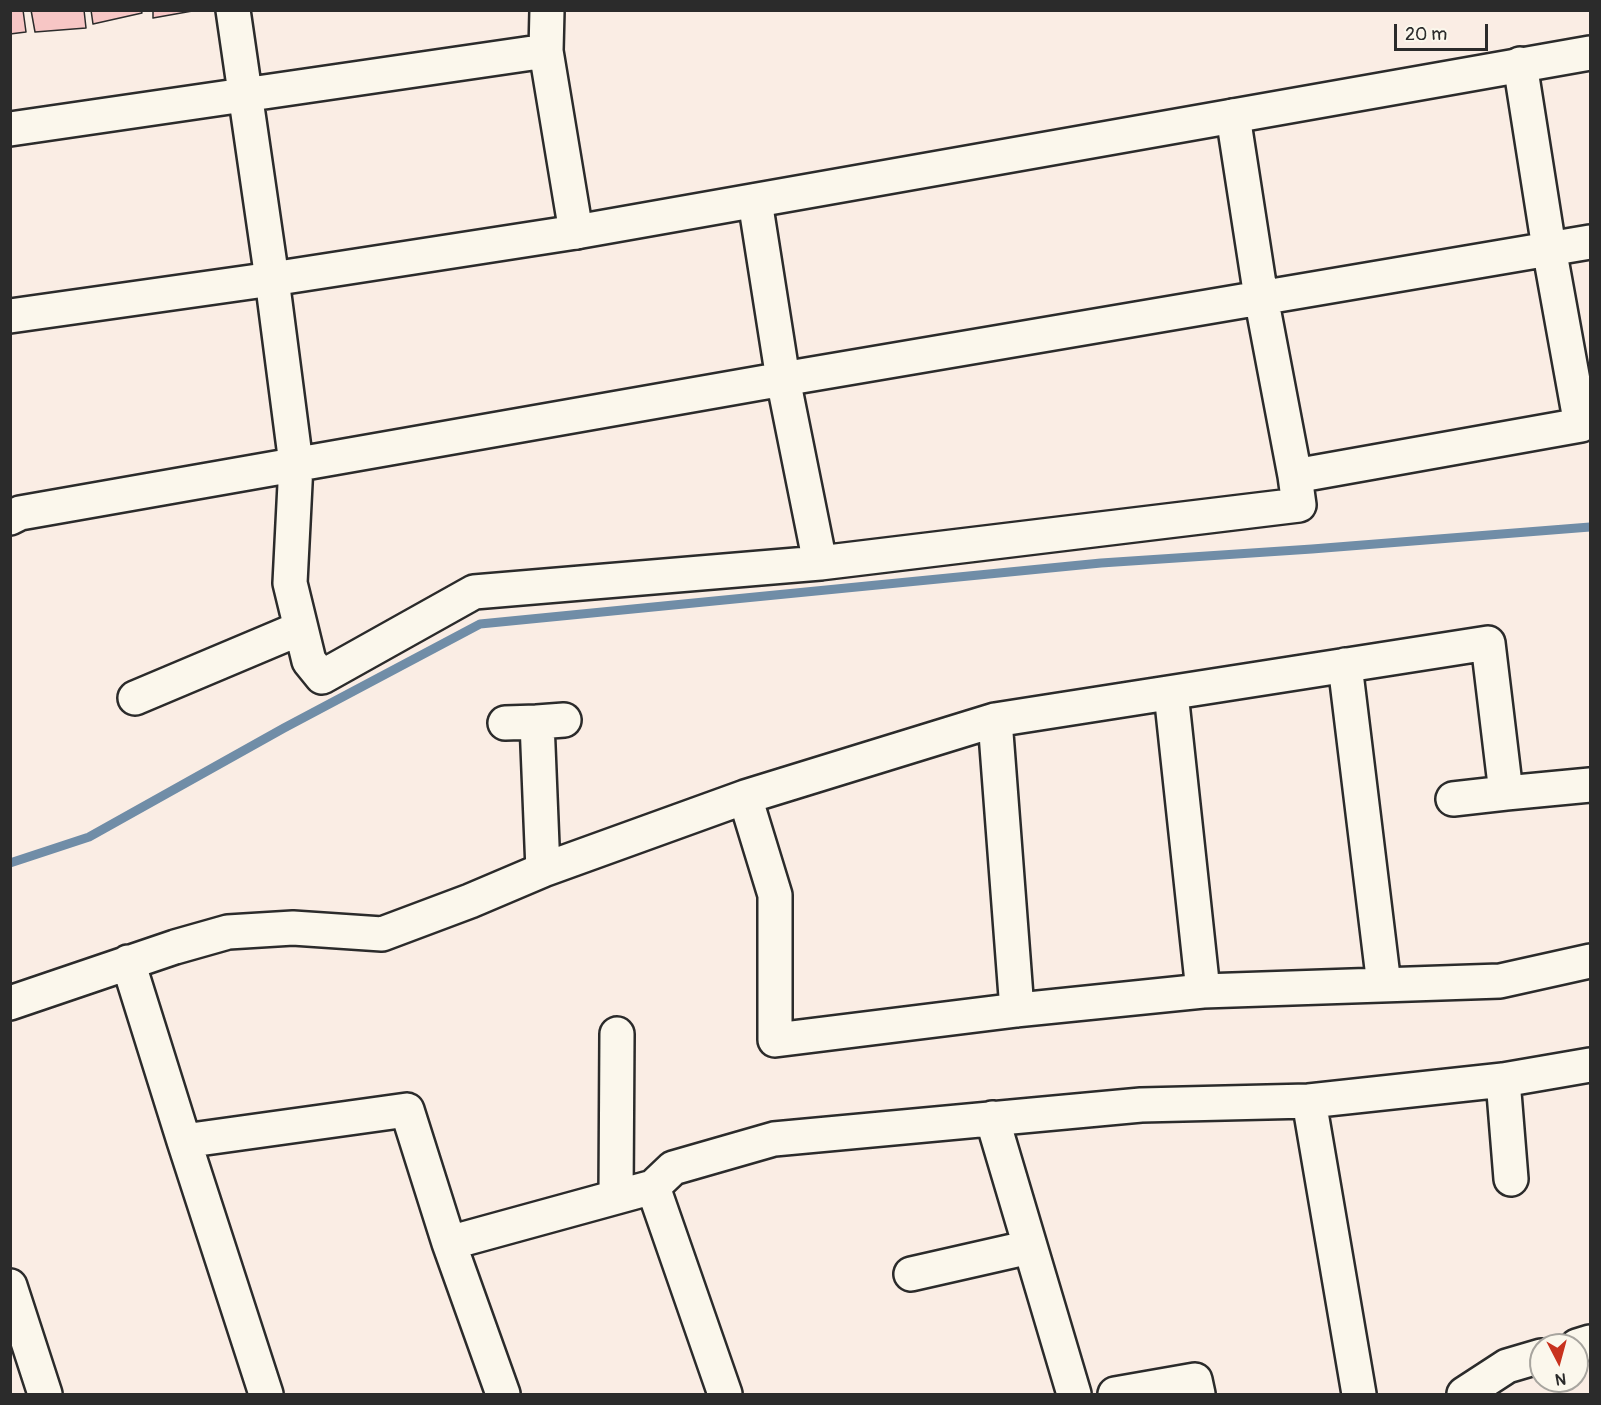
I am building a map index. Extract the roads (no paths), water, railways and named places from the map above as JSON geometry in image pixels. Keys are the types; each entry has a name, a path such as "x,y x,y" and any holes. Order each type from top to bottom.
{"street":[{"path":"233,10 296,464 290,583 309,661 322,677 474,591 820,562 1299,505 1261,297 1233,116"},
{"path":"547,10 546,51 576,232"},
{"path":"10,129 546,51"},
{"path":"10,316 272,279 576,232 1590,53"},
{"path":"1295,476 1581,425 1549,248 1520,64"},
{"path":"755,201 783,379 820,562"},
{"path":"10,518 20,513 296,464 1590,242"},
{"path":"135,699 301,628"},
{"path":"10,1003 128,962 228,932 293,928 382,934 470,901 543,870 745,797 995,720 1488,643 1506,793"},
{"path":"1345,665 1384,985"},
{"path":"1171,693 1203,992"},
{"path":"995,720 1017,1010"},
{"path":"505,723 551,721 543,870"},
{"path":"1453,799 1590,785"},
{"path":"745,797 775,895 775,1040 1017,1010 1203,992 1500,981 1590,961"},
{"path":"128,962 266,1395"},
{"path":"616,1034 616,1197"},
{"path":"449,1243 653,1187 673,1168 774,1139 1141,1105 1309,1101 1503,1080 1590,1065"},
{"path":"1503,1080 1511,1179"},
{"path":"1309,1101 1359,1395"},
{"path":"184,1141 407,1110 449,1243 503,1395"},
{"path":"992,1118 1074,1395"},
{"path":"653,1187 725,1395"},
{"path":"911,1274 1030,1247"},
{"path":"10,1286 18,1335 45,1395"},
{"path":"1464,1395 1507,1366 1529,1360"},
{"path":"1114,1395 1195,1380 1198,1395"}],"waterway":[{"path":"10,863 89,837 284,728 480,624 1101,563 1590,527"}]}
